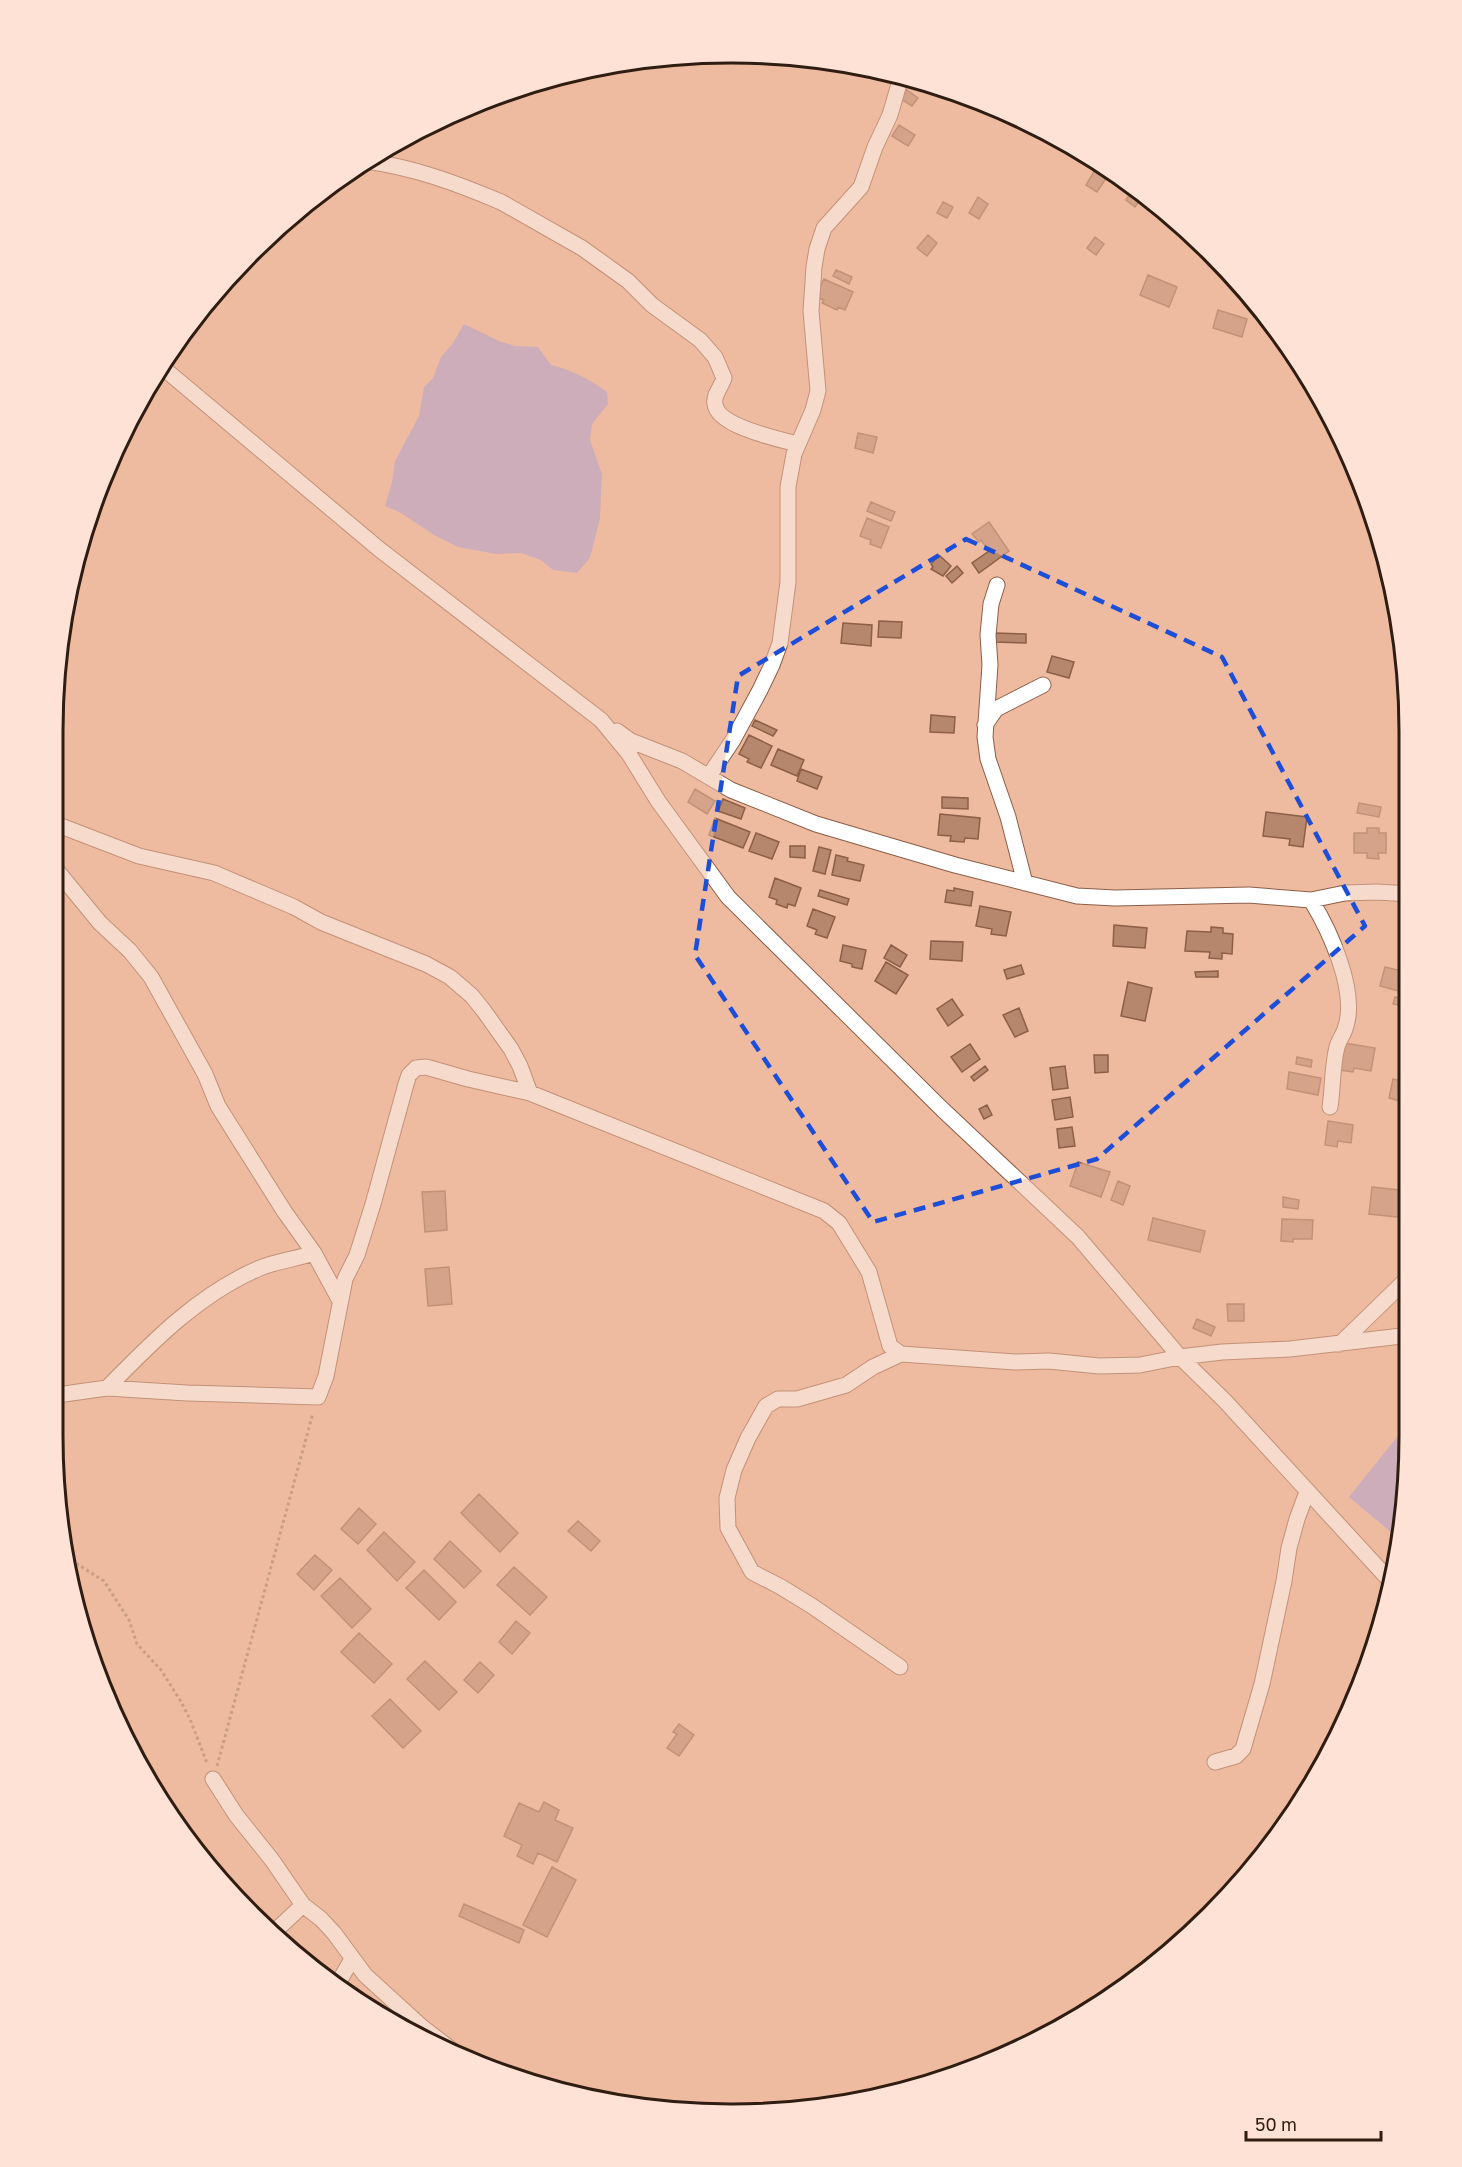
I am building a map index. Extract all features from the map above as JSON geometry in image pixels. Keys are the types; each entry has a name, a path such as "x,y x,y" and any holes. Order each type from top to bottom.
{"street":[{"path":"709,776 733,740 760,690 780,643 788,582 788,487 797,444 813,410 818,391 811,311 813,267 817,249 824,228 857,192 865,179 875,147 890,115 899,85"},
{"path":"379,164 422,171 485,195 514,209 595,256 628,281 652,305 700,340 715,357 724,378 714,400 717,412 725,419 758,433 797,444"},
{"path":"168,372 379,549 601,720 631,741 682,761 731,790 816,824 890,847 1077,896 1138,898 1249,895 1311,900 1345,893 1399,893"},
{"path":"997,585 991,604 988,635 990,665 985,725 988,759 1008,818 1025,883"},
{"path":"985,725 996,709 1043,685"},
{"path":"601,720 629,754 658,801 728,897 942,1109 1078,1237 1124,1288 1180,1357 1224,1401 1384,1574"},
{"path":"63,827 138,856 214,873 321,922 426,964 450,977 478,1004 511,1049 530,1093"},
{"path":"63,878 100,923 130,951 151,977 205,1074 218,1106 284,1211 314,1253 340,1301"},
{"path":"1311,900 1330,933 1337,951 1347,996 1347,1026 1337,1046 1330,1107"},
{"path":"63,1394 107,1388 318,1397 326,1376 345,1279 357,1254 373,1204 409,1075 416,1068 426,1067 530,1093 824,1211 839,1223 869,1272 890,1346 900,1354"},
{"path":"107,1388 168,1329 218,1289 261,1268 314,1253"},
{"path":"1340,1344 1399,1287"},
{"path":"900,1667 812,1606 752,1572 729,1528 727,1498 734,1470 748,1438 766,1407 778,1399 798,1399 846,1385 873,1367 900,1354 1015,1362 1049,1361 1099,1366 1140,1365 1180,1357 1340,1344 1399,1336"},
{"path":"1215,1762 1236,1755 1243,1749 1262,1684 1289,1548 1307,1492"},
{"path":"213,1779 303,1905 334,1933 365,1975 431,2032"},
{"path":"279,1927 303,1905"},
{"path":"341,1978 352,1959"}],"path":[{"path":"213,1779 318,1397"},
{"path":"76,1563 104,1581 129,1620 137,1644 161,1670 190,1719 213,1779"}],"highlighted area":[{"path":"966,539 1222,657 1365,926 1097,1159 873,1222 695,955 738,676"}],"shaded area":[{"path":"464,324 515,346 538,347 551,365 580,376 607,392 608,404 592,424 590,440 602,474 600,518 590,558 577,573 553,570 541,560 521,553 496,554 458,547 385,506 395,461 419,416 424,387 433,378 441,357 453,343"},
{"path":"1399,1434 1398,1480 1391,1533 1349,1497"}],"building":[{"path":"904,88 918,98 912,106 898,97"},
{"path":"899,125 915,135 908,146 892,136"},
{"path":"1094,171 1106,179 1097,192 1086,185"},
{"path":"1129,195 1139,202 1135,207 1126,200"},
{"path":"978,197 988,204 979,219 969,213"},
{"path":"943,202 953,207 947,218 937,213"},
{"path":"928,235 937,243 927,256 917,248"},
{"path":"1095,237 1104,244 1096,255 1087,248"},
{"path":"836,270 852,277 849,284 833,276"},
{"path":"1148,275 1177,287 1169,307 1140,295"},
{"path":"824,279 853,292 845,310 838,307 837,310 822,303 824,300 815,297"},
{"path":"1218,310 1247,319 1242,337 1213,328"},
{"path":"858,433 877,437 873,453 855,448"},
{"path":"871,502 895,512 891,521 867,511"},
{"path":"867,518 889,527 881,548 870,544 871,540 860,536"},
{"path":"989,522 1009,551 979,573 972,563 989,551 981,540 979,542 972,534"},
{"path":"939,555 951,566 943,576 931,569 933,567 931,564"},
{"path":"957,566 963,573 952,583 946,576"},
{"path":"879,621 902,622 901,638 878,637"},
{"path":"843,623 872,625 871,646 841,643"},
{"path":"995,633 1026,634 1026,643 995,642"},
{"path":"1052,656 1074,662 1069,678 1047,672"},
{"path":"931,715 955,717 954,733 930,732"},
{"path":"755,720 777,730 773,736 752,726"},
{"path":"749,735 772,746 761,768 747,762 749,759 739,754"},
{"path":"778,749 804,760 797,776 771,765"},
{"path":"801,769 822,777 817,789 797,781"},
{"path":"695,789 715,801 707,814 688,802"},
{"path":"942,797 968,798 968,809 942,808"},
{"path":"723,799 745,808 741,819 718,811"},
{"path":"1359,803 1381,807 1379,817 1357,813"},
{"path":"1266,812 1307,817 1303,847 1289,845 1290,839 1263,836"},
{"path":"940,814 980,818 978,839 965,838 964,842 950,841 951,836 938,835"},
{"path":"715,818 750,832 743,848 709,835"},
{"path":"1367,828 1379,828 1379,833 1386,833 1386,853 1378,853 1379,859 1367,858 1367,853 1354,853 1354,833 1367,833"},
{"path":"756,833 779,842 772,859 749,851"},
{"path":"790,846 805,846 805,858 790,857"},
{"path":"819,847 831,850 825,874 813,871"},
{"path":"836,855 848,858 847,861 864,865 860,881 832,875"},
{"path":"775,878 801,888 795,906 788,904 787,908 776,904 777,900 769,897"},
{"path":"954,888 973,892 971,906 945,902 947,890 954,891"},
{"path":"820,890 849,899 847,905 818,896"},
{"path":"980,906 1011,912 1006,936 991,934 992,929 976,926"},
{"path":"813,909 835,917 827,938 815,934 817,930 807,926"},
{"path":"1114,925 1147,928 1145,948 1113,946"},
{"path":"1211,927 1223,928 1223,933 1233,934 1232,954 1222,953 1222,959 1209,958 1210,952 1185,951 1187,931 1211,932"},
{"path":"931,941 963,942 962,961 930,959"},
{"path":"843,945 866,950 862,969 840,961"},
{"path":"891,945 907,955 900,967 884,958"},
{"path":"886,962 908,975 896,994 875,981"},
{"path":"1021,965 1024,974 1007,979 1004,970"},
{"path":"1385,967 1399,970 1399,991 1380,986"},
{"path":"1218,971 1218,977 1196,977 1195,972"},
{"path":"1128,982 1152,988 1145,1021 1121,1016"},
{"path":"1395,997 1399,998 1399,1005 1393,1004"},
{"path":"952,999 963,1015 948,1026 937,1009"},
{"path":"1019,1008 1028,1031 1015,1037 1003,1015"},
{"path":"1344,1043 1375,1048 1371,1071 1354,1068 1353,1072 1340,1070"},
{"path":"970,1044 980,1059 962,1072 951,1057"},
{"path":"1094,1055 1108,1055 1108,1072 1095,1073"},
{"path":"1297,1057 1312,1060 1311,1067 1296,1064"},
{"path":"985,1066 988,1070 974,1081 971,1077"},
{"path":"1065,1066 1068,1088 1053,1090 1050,1068"},
{"path":"1289,1072 1321,1078 1318,1095 1287,1089"},
{"path":"1393,1079 1399,1080 1399,1101 1389,1098"},
{"path":"1070,1097 1073,1117 1055,1120 1052,1100"},
{"path":"987,1105 992,1115 984,1119 979,1109"},
{"path":"1328,1121 1353,1125 1351,1143 1338,1141 1337,1147 1325,1145"},
{"path":"1072,1127 1075,1146 1059,1148 1057,1129"},
{"path":"1078,1162 1110,1172 1101,1197 1070,1186"},
{"path":"1118,1181 1130,1186 1123,1205 1111,1200"},
{"path":"1372,1187 1399,1190 1399,1217 1369,1214"},
{"path":"445,1191 447,1230 425,1232 422,1192"},
{"path":"1283,1197 1299,1200 1298,1209 1283,1207"},
{"path":"1153,1218 1205,1231 1200,1252 1148,1240"},
{"path":"1282,1219 1313,1220 1312,1239 1281,1241"},
{"path":"449,1267 452,1304 428,1306 425,1269"},
{"path":"1227,1304 1244,1304 1244,1321 1228,1321"},
{"path":"1197,1319 1215,1327 1211,1336 1193,1328"},
{"path":"479,1494 518,1533 500,1552 461,1513"},
{"path":"359,1508 376,1524 358,1544 341,1529"},
{"path":"578,1521 600,1541 591,1551 568,1531"},
{"path":"384,1532 415,1562 397,1581 367,1550"},
{"path":"450,1541 481,1571 464,1588 434,1559"},
{"path":"315,1555 332,1570 314,1590 297,1574"},
{"path":"514,1567 547,1597 530,1615 497,1585"},
{"path":"424,1570 456,1602 439,1620 406,1588"},
{"path":"340,1578 371,1609 352,1628 321,1596"},
{"path":"516,1621 530,1633 512,1654 499,1642"},
{"path":"359,1633 392,1664 374,1683 341,1652"},
{"path":"425,1661 457,1692 439,1710 407,1679"},
{"path":"480,1662 494,1675 478,1693 464,1680"},
{"path":"390,1699 421,1731 403,1748 372,1716"},
{"path":"679,1724 694,1735 679,1756 667,1748 677,1734 673,1732"},
{"path":"544,1802 559,1810 555,1820 573,1828 557,1862 538,1853 533,1864 517,1856 522,1845 504,1836 519,1803 539,1812"},
{"path":"552,1867 576,1880 547,1937 523,1925"},
{"path":"464,1904 524,1930 519,1943 459,1916"}]}
